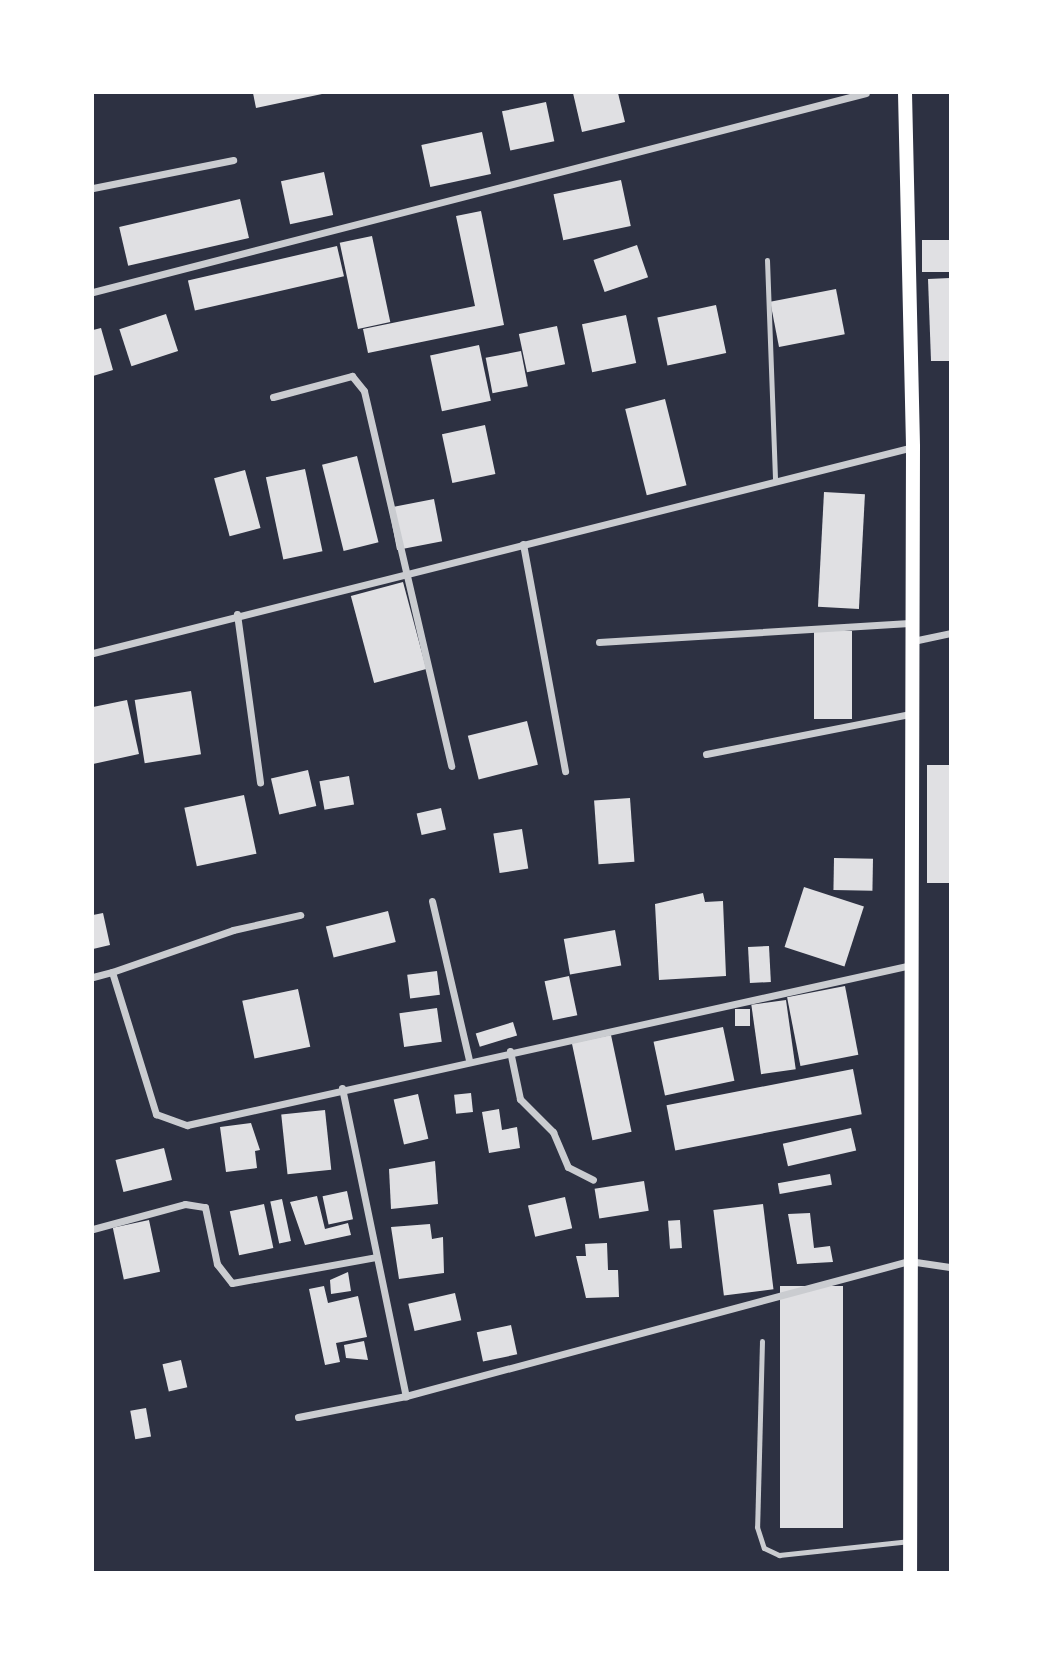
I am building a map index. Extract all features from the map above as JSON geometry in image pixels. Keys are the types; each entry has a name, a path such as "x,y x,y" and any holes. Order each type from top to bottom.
{"main road":[{"path":"905,93 913,447 909,623 910,1572"}],"street":[{"path":"93,292 866,93"},
{"path":"93,187 233,160"},
{"path":"273,397 352,376 364,391 403,573 451,766"},
{"path":"93,653 237,614 913,447"},
{"path":"523,544 565,771"},
{"path":"237,614 260,782"},
{"path":"599,642 909,623"},
{"path":"909,642 950,633"},
{"path":"706,754 909,714"},
{"path":"432,901 469,1059"},
{"path":"93,977 233,930 300,915"},
{"path":"113,972 144,1090 170,1124 911,965"},
{"path":"510,1051 520,1099 553,1132 568,1167 593,1180"},
{"path":"342,1088 406,1396"},
{"path":"93,1229 185,1204 205,1208 217,1264 232,1283 376,1257"},
{"path":"298,1417 406,1396 909,1261 950,1267"}],"lane":[{"path":"767,260 775,481"},
{"path":"762,1341 757,1527 764,1548 779,1555 910,1541"}],"building":[{"path":"253,93 322,93 322,94 256,108"},
{"path":"573,93 618,93 625,122 582,132"},
{"path":"546,102 554,141 510,150 502,111"},
{"path":"482,132 491,174 430,187 421,145"},
{"path":"324,172 333,215 290,224 281,181"},
{"path":"621,180 631,226 563,240 554,194"},
{"path":"240,199 249,238 128,266 119,227"},
{"path":"481,211 504,325 368,353 363,329 475,306 456,216"},
{"path":"372,236 390,322 358,329 340,243"},
{"path":"922,240 950,240 950,272 922,272"},
{"path":"637,245 648,277 605,292 594,260"},
{"path":"337,246 344,276 195,311 188,280"},
{"path":"950,278 950,361 931,361 928,279"},
{"path":"836,289 845,334 779,347 770,302"},
{"path":"716,305 726,353 667,365 657,317"},
{"path":"166,314 178,351 131,366 119,329"},
{"path":"626,315 636,363 592,372 582,324"},
{"path":"557,326 565,364 527,372 519,334"},
{"path":"101,328 113,370 93,376 93,330"},
{"path":"479,345 491,401 442,411 430,355"},
{"path":"521,351 528,386 493,393 486,358"},
{"path":"665,399 687,485 647,495 625,409"},
{"path":"485,425 495,474 452,483 442,434"},
{"path":"357,456 379,542 344,551 322,465"},
{"path":"305,469 322,551 283,559 266,477"},
{"path":"245,470 261,528 230,536 214,478"},
{"path":"824,492 865,494 859,609 818,607"},
{"path":"434,499 442,541 397,550 389,508"},
{"path":"403,582 426,669 374,683 351,596"},
{"path":"814,631 852,631 852,719 814,719"},
{"path":"191,691 201,754 145,763 135,700"},
{"path":"127,700 139,754 93,764 93,707"},
{"path":"527,721 538,765 479,779 468,736"},
{"path":"927,765 950,765 950,883 927,883"},
{"path":"308,770 316,806 279,815 271,779"},
{"path":"349,776 354,805 324,810 319,781"},
{"path":"244,795 256,854 197,866 184,808"},
{"path":"630,798 634,862 599,864 594,801"},
{"path":"441,808 446,829 422,835 417,814"},
{"path":"522,829 528,869 500,873 493,834"},
{"path":"834,858 873,859 872,891 833,890"},
{"path":"804,887 864,906 844,966 785,947"},
{"path":"703,893 705,902 723,901 726,976 659,980 655,904"},
{"path":"388,911 396,942 334,958 326,926"},
{"path":"103,913 110,945 93,949 93,915"},
{"path":"615,930 621,965 570,974 564,939"},
{"path":"769,946 771,982 750,983 748,947"},
{"path":"437,971 440,995 410,998 407,975"},
{"path":"569,976 577,1015 553,1020 545,981"},
{"path":"845,986 858,1055 800,1066 787,997"},
{"path":"298,989 310,1047 255,1059 242,1001"},
{"path":"786,1000 796,1069 761,1074 751,1005"},
{"path":"437,1008 442,1042 404,1047 399,1013"},
{"path":"735,1009 750,1009 750,1026 735,1026"},
{"path":"513,1022 517,1035 480,1047 476,1033"},
{"path":"723,1027 734,1081 665,1096 654,1042"},
{"path":"611,1035 632,1132 592,1140 572,1043"},
{"path":"853,1069 862,1114 675,1150 666,1105"},
{"path":"471,1093 473,1112 456,1114 454,1095"},
{"path":"418,1094 428,1139 404,1144 394,1100"},
{"path":"499,1109 502,1130 517,1127 520,1148 489,1153 482,1112"},
{"path":"325,1110 331,1170 288,1174 281,1115"},
{"path":"251,1123 260,1150 255,1151 257,1168 226,1172 220,1127"},
{"path":"851,1128 856,1150 788,1166 783,1144"},
{"path":"164,1148 172,1180 123,1192 115,1160"},
{"path":"435,1161 438,1204 391,1209 389,1169"},
{"path":"830,1174 832,1185 780,1194 778,1183"},
{"path":"644,1181 649,1211 599,1218 595,1189"},
{"path":"347,1191 353,1219 329,1225 323,1196"},
{"path":"317,1196 325,1229 348,1223 351,1235 305,1245 290,1202"},
{"path":"565,1197 572,1228 535,1237 528,1206"},
{"path":"282,1199 291,1241 279,1244 270,1201"},
{"path":"264,1204 273,1248 239,1255 230,1211"},
{"path":"763,1204 773,1289 724,1295 713,1210"},
{"path":"810,1213 814,1248 830,1246 833,1262 797,1264 788,1214"},
{"path":"149,1220 160,1272 124,1280 113,1228"},
{"path":"680,1220 682,1248 670,1249 668,1221"},
{"path":"430,1224 432,1239 443,1237 444,1273 399,1279 391,1227"},
{"path":"607,1243 608,1270 618,1270 619,1297 586,1298 576,1256 586,1256 585,1244"},
{"path":"348,1272 351,1291 331,1294 330,1280"},
{"path":"324,1286 328,1303 358,1296 367,1337 336,1343 340,1362 325,1365 309,1289"},
{"path":"780,1286 843,1286 843,1528 780,1528"},
{"path":"455,1293 461,1320 415,1331 408,1304"},
{"path":"511,1325 517,1354 483,1362 477,1332"},
{"path":"364,1341 368,1360 346,1358 344,1345"},
{"path":"181,1360 187,1387 169,1392 162,1364"},
{"path":"146,1408 151,1437 135,1439 130,1411"}]}
